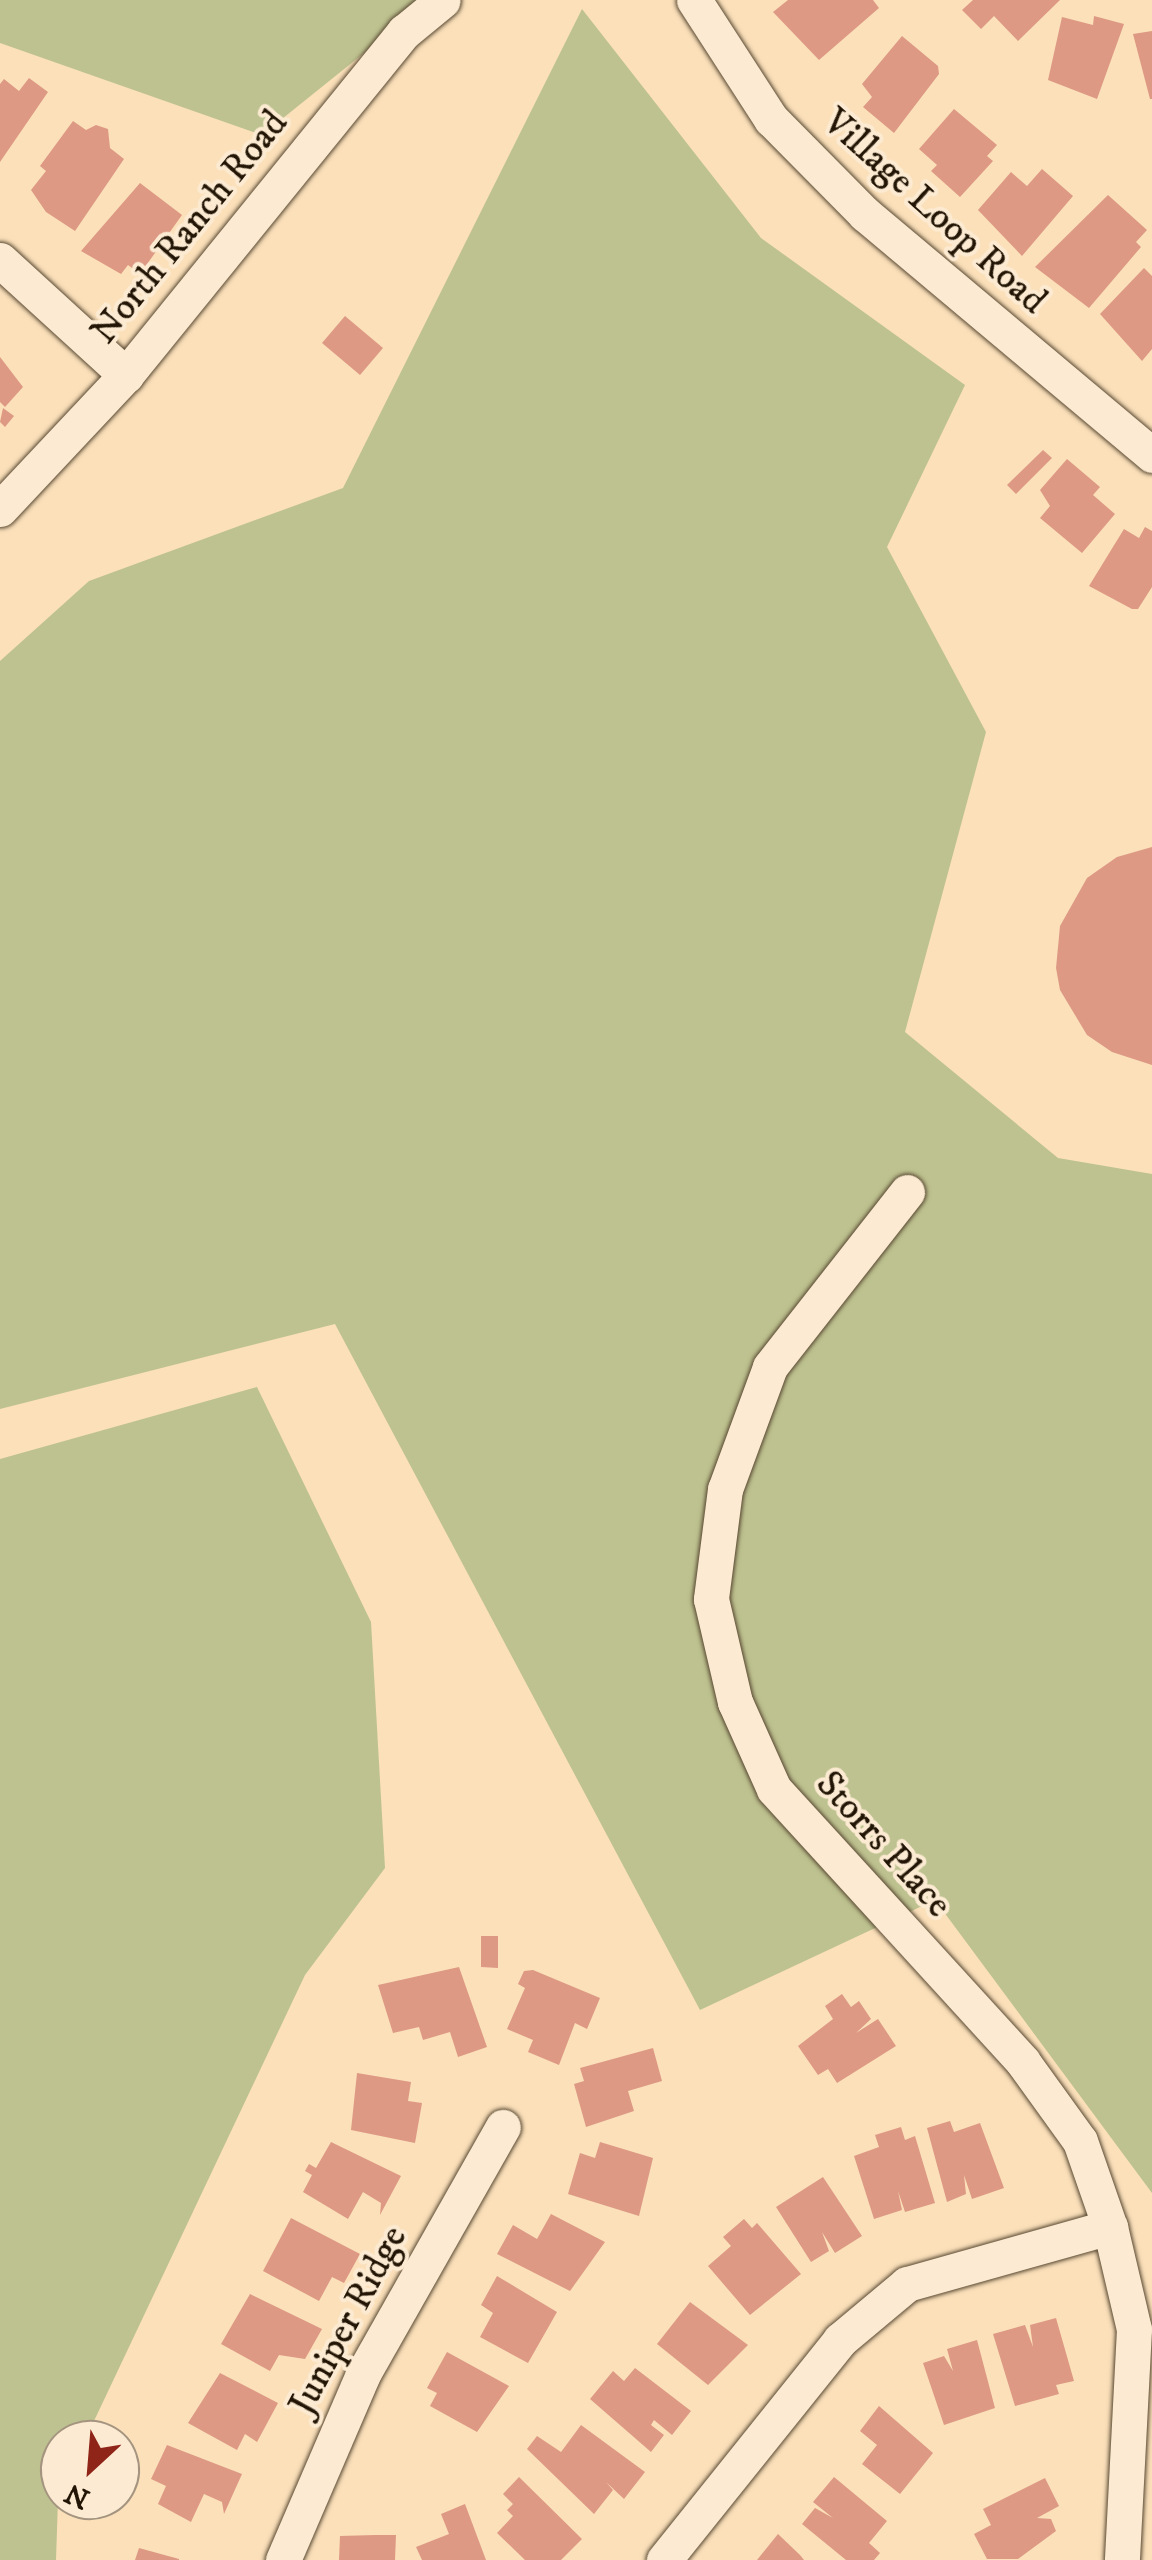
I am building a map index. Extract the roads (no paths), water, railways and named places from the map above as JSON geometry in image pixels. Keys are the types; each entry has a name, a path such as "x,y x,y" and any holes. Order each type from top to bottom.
{"street":[{"name":"North Ranch Road","path":"0,509 126,375 404,32 442,0"},
{"name":"Village Loop Road","path":"694,0 771,118 865,214 1152,455"},
{"path":"0,260 126,375"},
{"name":"Storrs Place","path":"907,1192 770,1367 725,1489 711,1599 735,1702 774,1789 1023,2062 1080,2142 1110,2226 1134,2329 1122,2560"},
{"name":"Juniper Ridge","path":"284,2560 363,2374 503,2127"},
{"path":"664,2560 840,2340 906,2284 1110,2226"}]}
